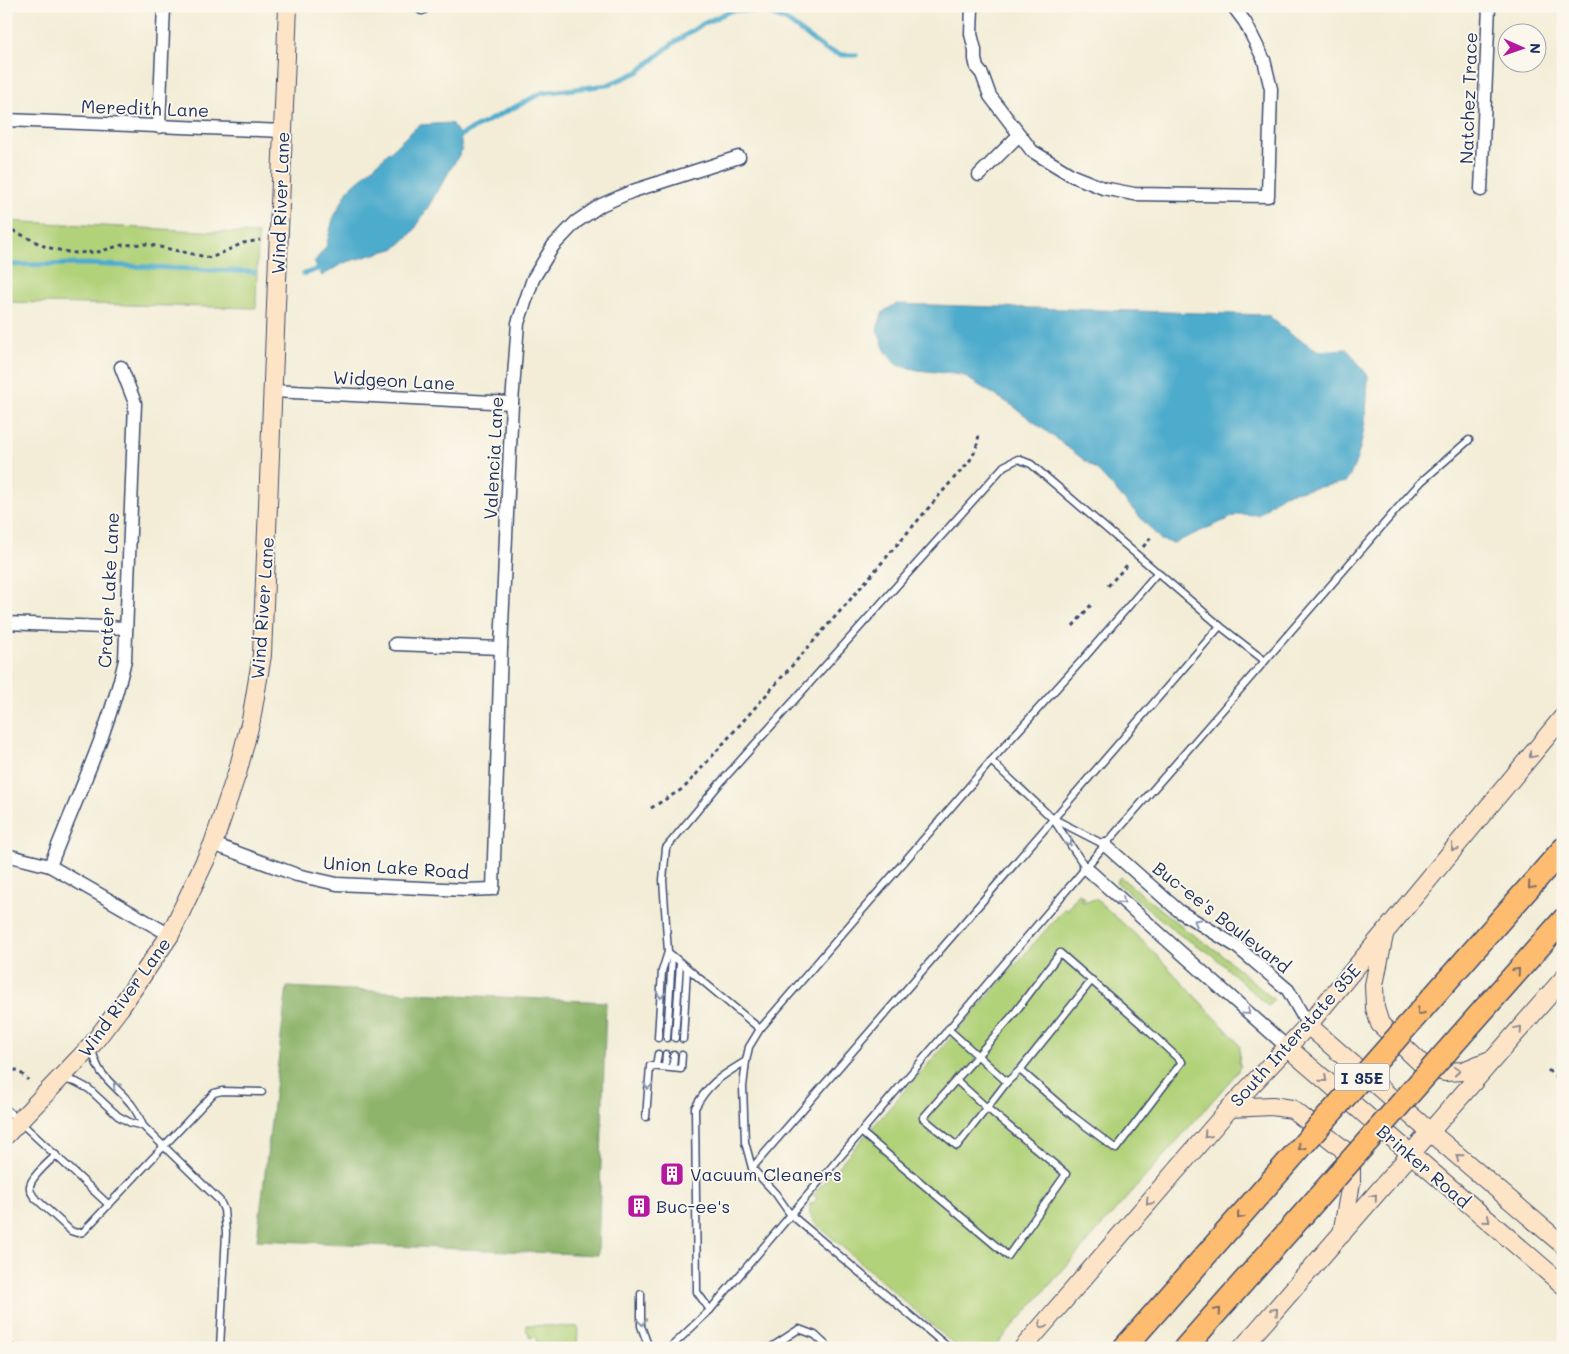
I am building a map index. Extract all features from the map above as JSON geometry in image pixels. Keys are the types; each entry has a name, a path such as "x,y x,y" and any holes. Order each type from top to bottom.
{"highway":[{"name":"I 35E","path":"1124,1348 1563,849"},
{"name":"I 35E","path":"1185,1348 1563,920"}],"street":[{"path":"159,127 164,6"},
{"name":"Wind River Lane","path":"6,1135 91,1046 120,1008 170,935 213,844 238,770 250,720 262,655 288,6"},
{"path":"972,6 970,34 978,68 990,96 1032,151 1073,176 1103,188 1134,194 1268,196 1271,89 1264,60 1245,22 1233,6"},
{"name":"Natchez Trace","path":"1481,190 1489,6"},
{"name":"Meredith Lane","path":"6,120 283,131"},
{"path":"979,175 1019,135"},
{"name":"Valencia Lane","path":"493,889 512,403 518,324 533,279 554,246 576,222 600,205 633,191 739,157"},
{"name":"Crater Lake Lane","path":"50,866 108,722 125,660 135,403 121,367"},
{"name":"Widgeon Lane","path":"273,391 512,403"},
{"path":"6,623 126,628"},
{"path":"395,644 501,648"},
{"name":"South Interstate 35E","path":"1023,1348 1230,1108 1308,1024 1563,717"},
{"name":"Union Lake Road","path":"213,844 297,875 337,884 464,890 493,889"},
{"name":"Buc-ee's Boulevard","path":"1105,845 1180,911 1236,946 1288,990 1308,1024"},
{"path":"6,855 50,866 170,935"},
{"path":"1086,868 1287,1048"},
{"path":"1385,932 1374,984 1375,1008 1380,1024 1426,1068 1445,1072 1464,1071 1495,1058"},
{"path":"1242,1348 1563,979"},
{"name":"Brinker Road","path":"1308,1024 1430,1132 1563,1245"},
{"name":"Brinker Road","path":"1287,1048 1563,1285"},
{"path":"1230,1108 1272,1106 1292,1109 1343,1149 1351,1167 1351,1182 1342,1235"}],"lane":[{"path":"670,1348 710,1310 1105,845 1422,481 1469,440"},
{"path":"667,1038 670,954 663,880 666,848 721,782 1004,466 1018,459 1031,464 1220,626 1264,661"},
{"path":"948,1348 790,1214 776,1194 752,1168 745,1142 743,1087 749,1047 760,1030 991,761 1091,651 1158,572"},
{"path":"752,1168 1220,626"},
{"path":"991,761 1053,819 1086,868"},
{"path":"1053,819 1105,845"},
{"path":"1020,1070 1116,1149 1182,1062 1092,980 1060,952 1013,1015 923,1118 957,1146 1007,1082 1020,1070 1092,980"},
{"path":"670,954 760,1030"},
{"path":"658,1038 662,971 670,954"},
{"path":"675,1038 680,963"},
{"path":"683,1039 688,969"},
{"path":"948,1029 1007,1082"},
{"path":"91,1046 101,1071 129,1100 138,1112 143,1126 213,1192 224,1210 226,1233 220,1348"},
{"path":"656,1066 658,1054"},
{"path":"665,1067 666,1054"},
{"path":"673,1068 674,1055"},
{"path":"646,1117 650,1066 681,1069 682,1055"},
{"path":"710,1310 697,1292 695,1108 704,1092 719,1078 746,1061"},
{"path":"61,1079 76,1082 88,1089 118,1116 131,1123 143,1126"},
{"path":"861,1132 1008,1256 1066,1174 956,1080"},
{"path":"56,1155 33,1179 30,1186 34,1197 71,1230 77,1233 83,1232 214,1093 222,1091 262,1092"},
{"path":"6,1109 110,1205"},
{"path":"642,1294 641,1326 649,1348"},
{"path":"770,1348 799,1329 815,1335 829,1348"},
{"path":"6,1348 12,1348"}],"path":[{"path":"6,227 46,247 72,254 98,252 122,245 146,244 211,258 244,243 260,240"},
{"path":"651,808 684,788 849,601 971,461 977,447 979,434"},
{"path":"1142,547 1152,536"},
{"path":"1108,586 1127,564"},
{"path":"1074,626 1091,605"},
{"path":"6,1071 18,1070 28,1080"},
{"path":"1548,1070 1563,1084"}],"green space":[{"path":"6,221 258,234 256,308 6,302"},
{"path":"1120,877 1186,930 1220,953 1274,1000 1268,1006 1211,954 1180,935 1116,882"},
{"path":"1079,894 1085,898 1081,898 1081,902 1096,899 1148,946 1235,1039 1240,1047 1239,1064 1241,1065 1236,1074 994,1348 958,1348 814,1222 810,1215 810,1203 813,1204 817,1198 813,1195 1065,908 1067,910"},
{"path":"287,987 606,1002 598,1255 257,1240"},
{"path":"526,1325 578,1327 577,1348 539,1348 535,1336 531,1338"}],"water":[{"path":"451,123 460,135 462,150 413,232 396,248 343,263 322,276 314,262 326,247 333,219 348,190 419,125"},
{"path":"896,304 1268,315 1289,333 1319,351 1347,349 1368,376 1367,402 1361,445 1357,459 1346,482 1283,494 1258,515 1239,514 1174,543 1161,540 1096,469 1013,406 962,375 918,370 897,365 885,350 877,329 883,312"}],"waterway":[{"path":"455,138 542,93 607,85 638,72 672,44 701,25 732,10 763,11 787,21 826,50 842,55 856,55"},
{"path":"6,265 87,264 254,272"},
{"path":"304,274 318,269 323,264"}],"place":[{"name":"Vacuum Cleaners","path":"672,1174"},
{"name":"Buc-ee's","path":"639,1206"}]}
